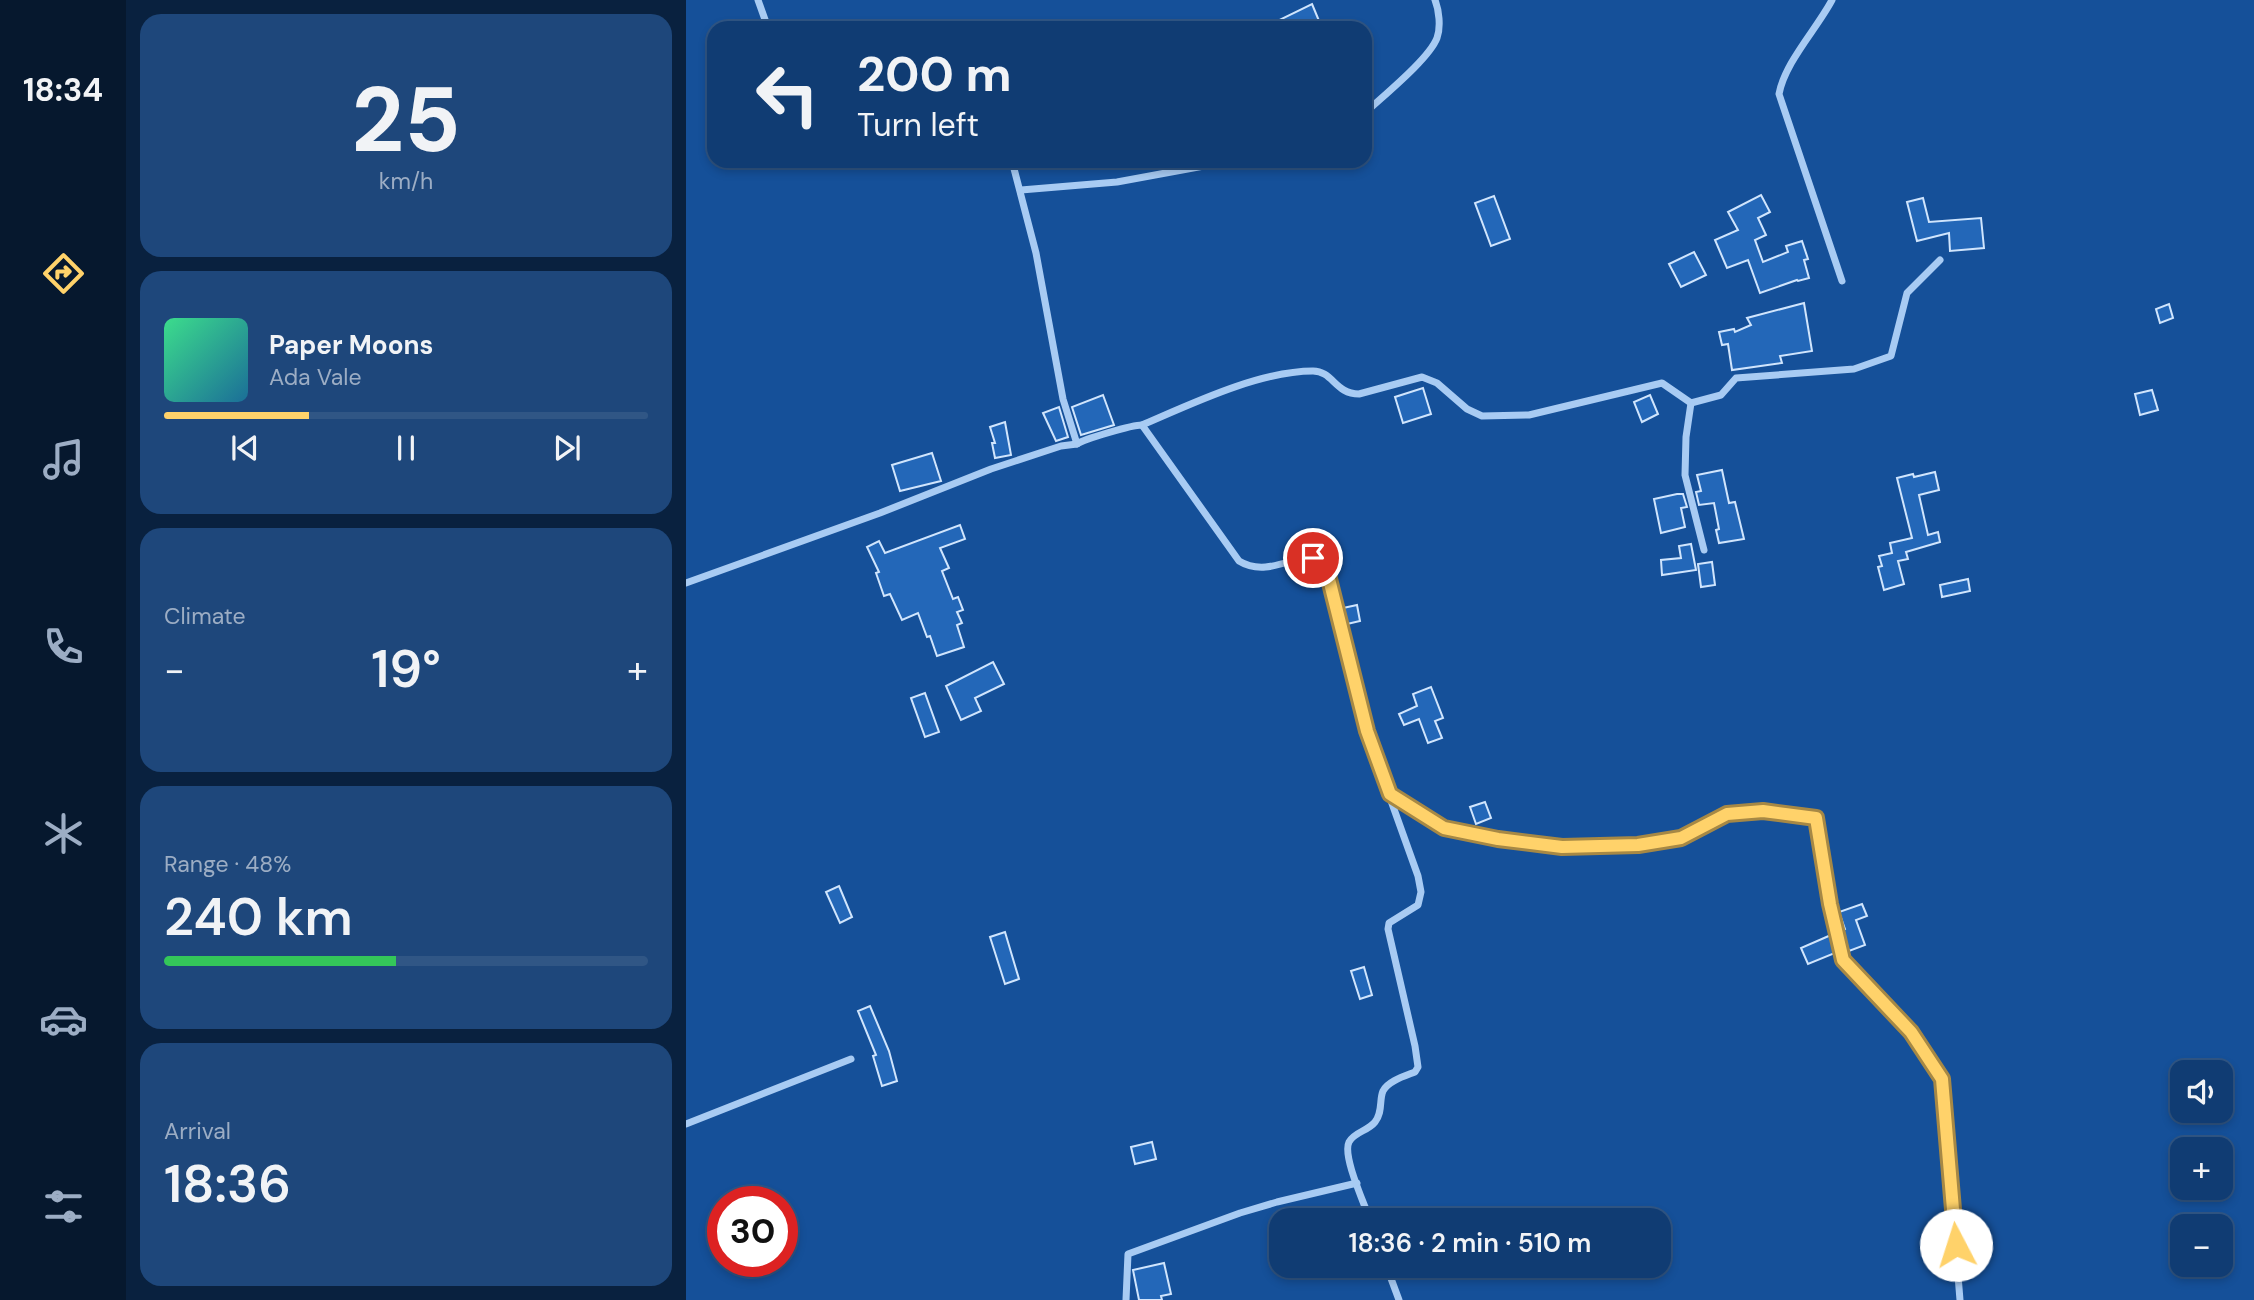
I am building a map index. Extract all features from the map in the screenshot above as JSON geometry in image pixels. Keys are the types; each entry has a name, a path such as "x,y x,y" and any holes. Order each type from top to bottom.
{"street":[{"path":"758,0 766,21"},
{"path":"1372,107 1415,67 1437,38 1438,7 1434,0"},
{"path":"1832,0 1782,78 1779,94 1842,281"},
{"path":"1014,168 1036,253 1063,399 1077,444"},
{"path":"1021,190 1117,182 1193,168"},
{"path":"686,583 880,513 991,469 1061,446 1077,444 1083,439 1098,438 1142,425 1210,396 1268,377 1312,370 1323,372 1349,394 1359,394 1422,377 1437,383 1467,409 1482,416 1529,415 1662,383 1691,403 1721,395 1736,378 1854,369 1891,356 1907,293 1940,260"},
{"path":"1691,403 1686,437 1685,475 1704,550"},
{"path":"1142,425 1239,561 1253,567 1313,558 1322,561 1333,593 1367,731 1418,876 1421,892 1418,905 1389,923 1388,929 1418,1067 1415,1072 1386,1087 1381,1095 1382,1103 1375,1122 1349,1142 1349,1154 1366,1208"},
{"path":"1390,794 1444,828 1498,839 1562,847 1638,845 1681,838 1727,814 1763,811 1816,818 1830,904 1843,960 1911,1032 1942,1079 1961,1300"},
{"path":"686,1124 850,1059"},
{"path":"1126,1300 1128,1254 1277,1202 1357,1184"},
{"path":"1391,1278 1399,1300"}],"building":[{"path":"1312,4 1319,21 1277,21"},
{"path":"1761,195 1770,212 1758,218 1766,235 1755,240 1763,262 1788,252 1786,246 1802,241 1808,259 1804,260 1809,278 1760,293 1748,260 1727,268 1715,240 1738,230 1728,212"},
{"path":"1494,196 1510,239 1491,246 1475,203"},
{"path":"1923,198 1929,222 1981,218 1984,248 1950,251 1949,233 1917,241 1907,202"},
{"path":"1694,252 1706,275 1681,287 1669,264"},
{"path":"1804,303 1812,351 1780,356 1782,363 1732,370 1728,344 1722,345 1719,332 1734,329 1735,332 1751,325 1747,318"},
{"path":"2169,304 2173,318 2160,323 2156,309"},
{"path":"1423,388 1431,414 1403,423 1395,397"},
{"path":"2152,390 2158,410 2140,415 2135,394"},
{"path":"1103,395 1114,425 1081,435 1072,407"},
{"path":"1650,395 1658,414 1642,422 1634,402"},
{"path":"1059,407 1068,437 1056,441 1043,413"},
{"path":"1005,422 1011,455 995,458 992,443 995,443 990,427"},
{"path":"932,453 941,481 900,491 892,465"},
{"path":"1722,470 1729,503 1735,502 1744,539 1719,543 1714,503 1699,505 1696,492 1701,491 1697,475"},
{"path":"1935,472 1939,490 1919,495 1928,535 1938,532 1940,542 1906,552 1908,559 1898,561 1904,584 1884,590 1878,567 1882,566 1879,556 1892,553 1890,543 1912,538 1897,478"},
{"path":"1683,494 1687,507 1681,508 1685,527 1661,533 1654,499"},
{"path":"960,525 965,539 940,548 949,568 942,571 953,599 958,597 963,610 957,612 962,623 957,625 964,647 937,656 918,613 902,620 890,594 884,596 876,573 879,572 867,547 879,541 885,553"},
{"path":"1691,544 1696,570 1662,575 1661,560 1681,558 1679,546"},
{"path":"1712,562 1715,585 1701,587 1698,564"},
{"path":"1968,579 1970,591 1942,597 1940,585"},
{"path":"1357,605 1360,621 1347,624 1343,608"},
{"path":"993,662 1004,684 975,698 981,711 961,720 946,686"},
{"path":"1431,687 1443,718 1435,721 1442,738 1428,743 1419,719 1404,725 1399,714 1417,706 1413,694"},
{"path":"925,693 939,732 925,737 911,698"},
{"path":"1485,802 1491,818 1476,824 1470,807"},
{"path":"839,886 852,917 840,923 826,892"},
{"path":"1862,904 1867,916 1856,920 1865,945 1849,951 1839,912"},
{"path":"1005,932 1019,979 1005,984 990,937"},
{"path":"1831,935 1835,953 1808,964 1801,948"},
{"path":"1364,967 1372,995 1360,999 1351,971"},
{"path":"870,1006 889,1051 897,1081 882,1086 873,1056 876,1055 858,1011"},
{"path":"1152,1142 1156,1159 1135,1164 1131,1147"},
{"path":"1164,1263 1171,1294 1161,1296 1162,1300 1139,1300 1133,1270"}],"route":[{"path":"1313,558 1322,561 1326,567 1367,731 1390,794 1444,828 1498,839 1562,847 1638,845 1681,838 1727,814 1763,811 1816,818 1824,854 1830,904 1843,960 1911,1032 1942,1079 1956,1245"}]}
